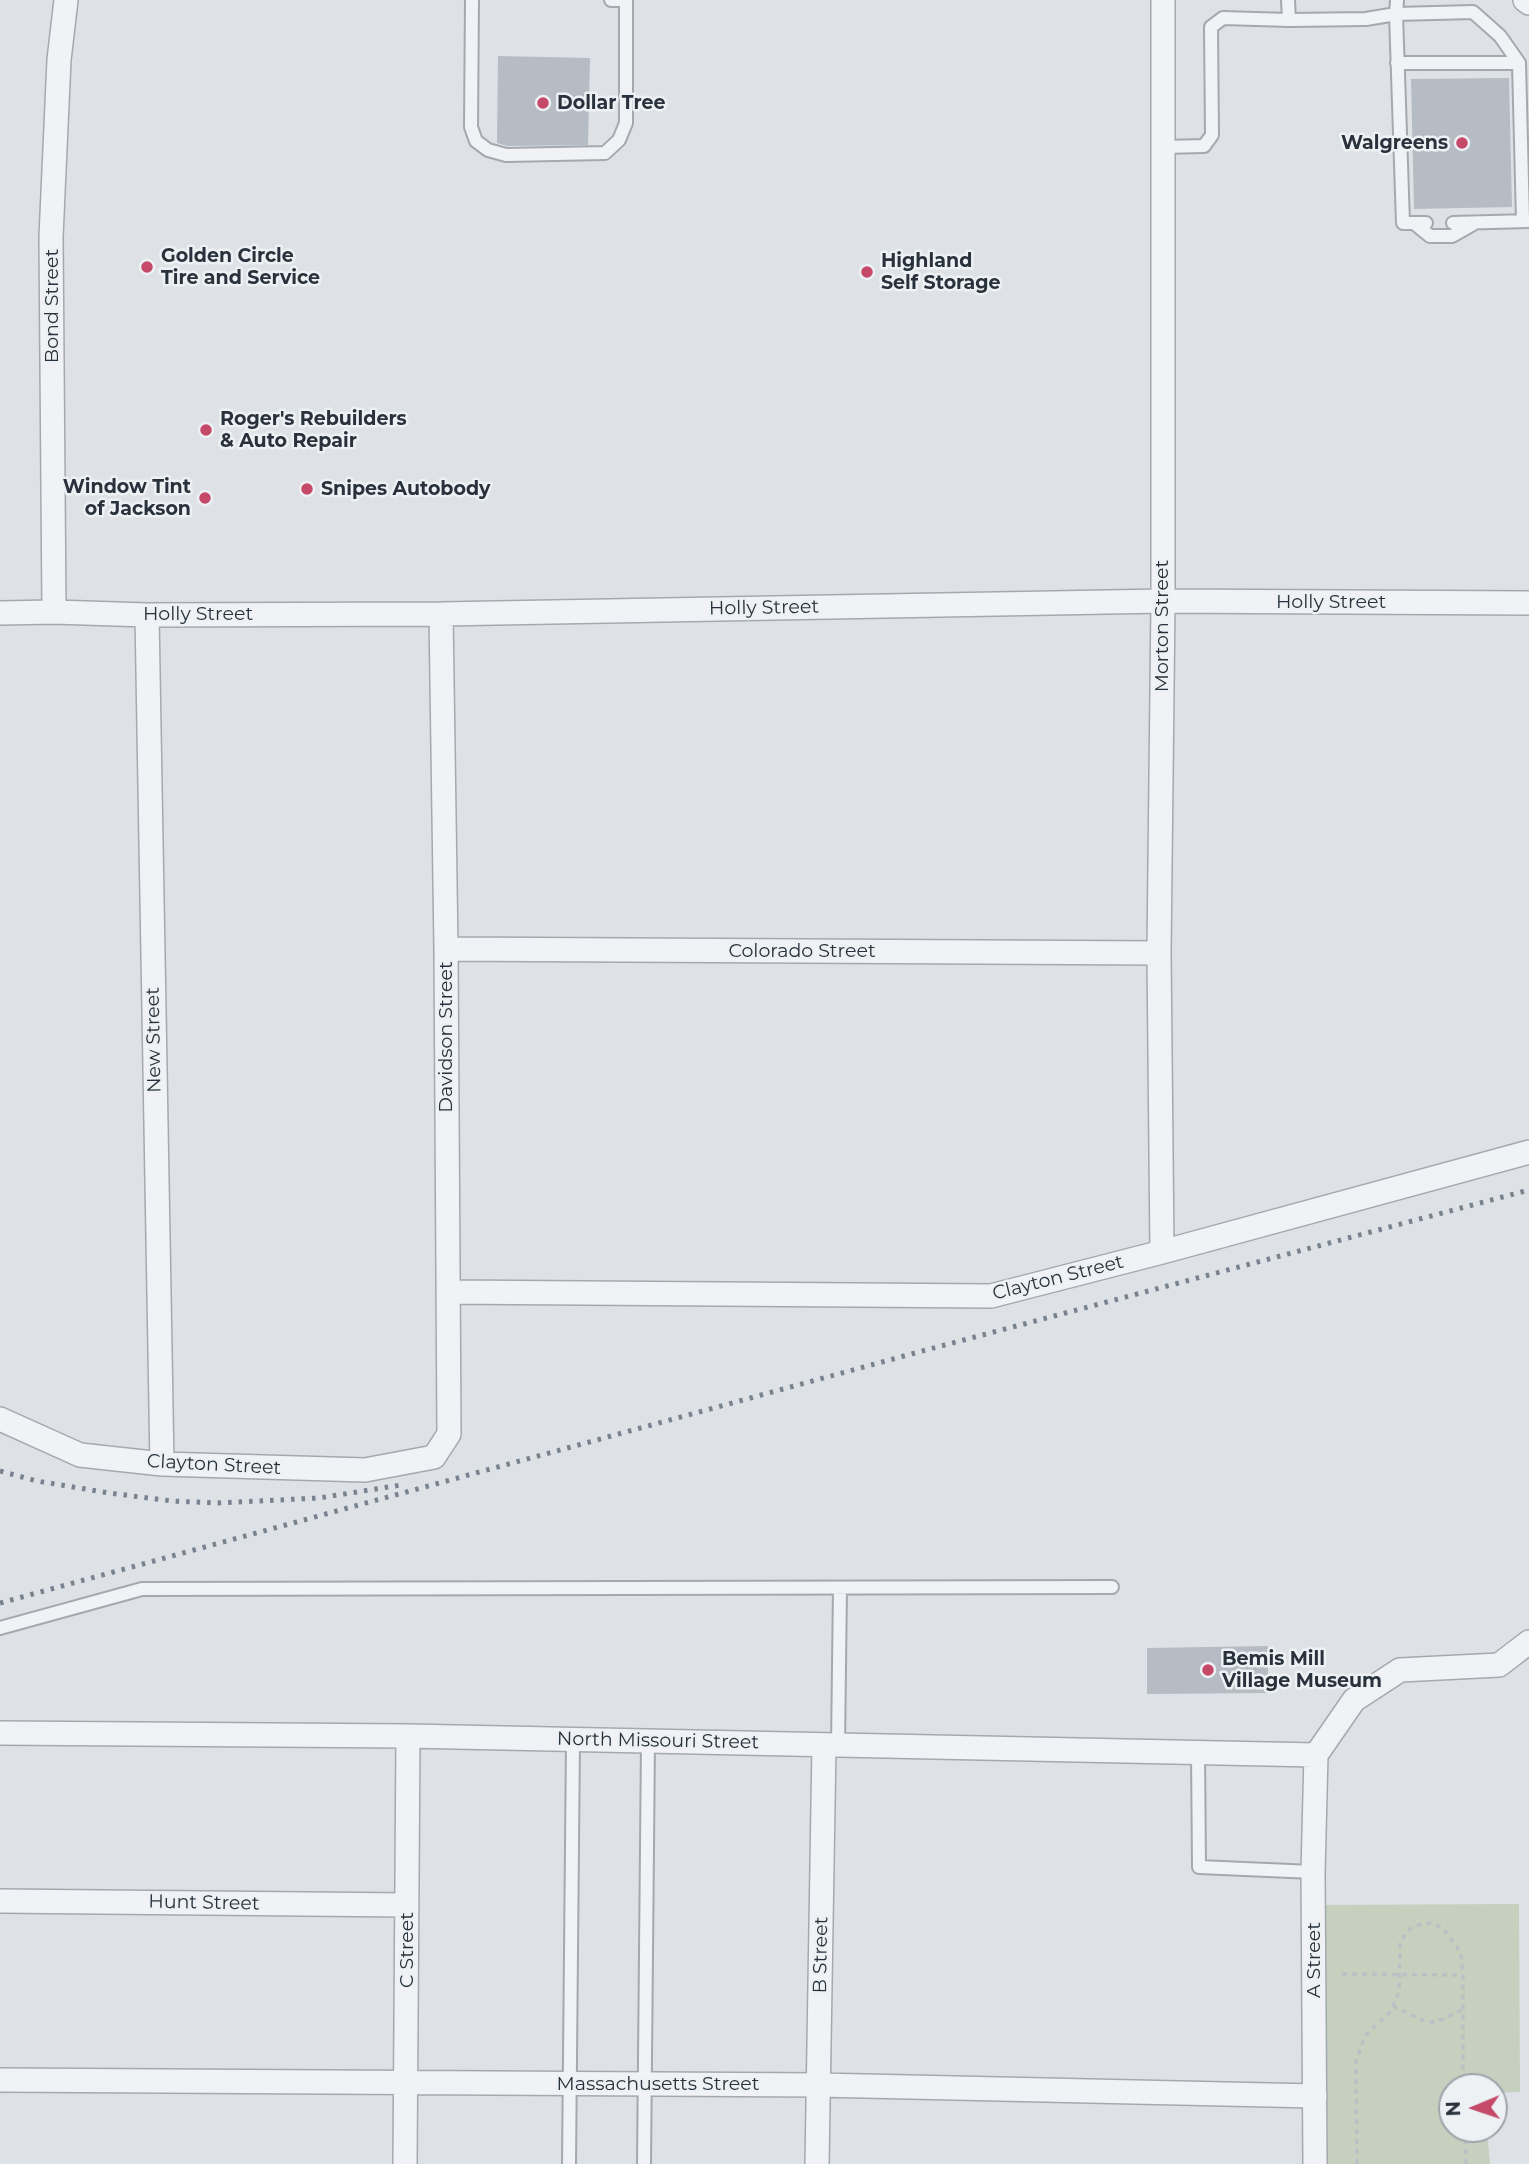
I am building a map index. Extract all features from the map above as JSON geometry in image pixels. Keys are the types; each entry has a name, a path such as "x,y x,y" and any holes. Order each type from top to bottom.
{"street":[{"name":"Bond Street","path":"54,612 51,237 59,60 66,0"},
{"name":"Morton Street","path":"1162,1252 1159,953 1163,601 1163,0"},
{"name":"Holly Street","path":"0,613 440,614 1163,601 1529,603"},
{"name":"Davidson Street","path":"434,1457 449,1434 446,949 440,614"},
{"name":"New Street","path":"147,615 162,1464"},
{"name":"Colorado Street","path":"446,949 1159,953"},
{"name":"Clayton Street","path":"447,1292 991,1296 1529,1152"},
{"name":"Clayton Street","path":"0,1419 80,1455 162,1464 365,1470 434,1457"},
{"path":"1499,1665 1529,1642"},
{"path":"1316,1755 1354,1700 1400,1670 1529,1665"},
{"name":"North Missouri Street","path":"0,1733 408,1736 1316,1755"},
{"name":"C Street","path":"405,2164 408,1736"},
{"name":"B Street","path":"817,2164 831,1745"},
{"name":"A Street","path":"1315,2164 1313,1872 1316,1755"},
{"name":"Hunt Street","path":"0,1901 407,1905"},
{"name":"Massachusetts Street","path":"0,2080 818,2085 1315,2096"}],"lane":[{"path":"472,0 471,127 476,141 488,150 506,155 605,153 619,140 626,123 626,0 611,0"},
{"path":"1288,0 1289,20"},
{"path":"1397,0 1403,223 1420,223 1430,236 1452,236 1476,222"},
{"path":"1163,147 1204,146 1212,135 1211,27 1223,18 1366,19 1396,14 1473,12 1500,36 1519,62 1526,221 1453,223"},
{"path":"1397,63 1519,62"},
{"path":"0,1628 142,1589 1112,1587"},
{"path":"831,1745 840,1588"},
{"path":"569,2164 573,1740"},
{"path":"644,2164 648,1741"},
{"path":"1198,1753 1199,1867 1313,1872"}],"path":[{"path":"1357,2164 1356,2061 1366,2036 1393,2006 1399,1991 1400,1944 1412,1927 1431,1923 1443,1928 1461,1953 1464,2073"},
{"path":"1342,1974 1463,1975"},
{"path":"1393,2006 1426,2022 1436,2022 1462,2010"},
{"path":"1465,2143 1466,2164"}],"green space":[{"path":"1519,1904 1520,2092 1508,2092 1508,2073 1438,2073 1438,2143 1488,2143 1490,2164 1315,2164 1314,1905"}],"building":[{"name":"Dollar Tree","path":"498,56 590,58 588,145 507,146 497,143"},
{"name":"Walgreens","path":"1509,78 1512,207 1414,209 1411,79"},
{"name":"Bemis Mill Village Museum","path":"1268,1646 1268,1693 1147,1694 1147,1648"}],"railway":[{"path":"0,1603 926,1350 1529,1190"},
{"path":"0,1471 37,1481 109,1493 172,1501 217,1503 319,1498 401,1485"}],"place":[{"name":"Dollar Tree","path":"543,103"},
{"name":"Walgreens","path":"1462,143"},
{"name":"Golden Circle Tire and Service","path":"147,267"},
{"name":"Highland Self Storage","path":"867,272"},
{"name":"Roger's Rebuilders & Auto Repair","path":"206,430"},
{"name":"Snipes Autobody","path":"307,489"},
{"name":"Window Tint of Jackson","path":"205,498"},
{"name":"Bemis Mill Village Museum","path":"1208,1670"}]}
